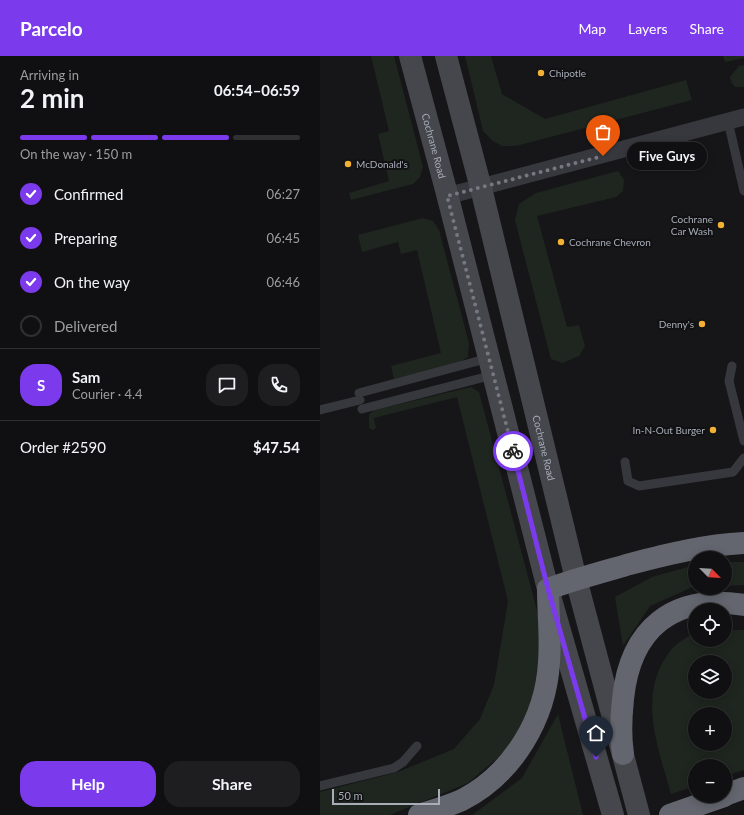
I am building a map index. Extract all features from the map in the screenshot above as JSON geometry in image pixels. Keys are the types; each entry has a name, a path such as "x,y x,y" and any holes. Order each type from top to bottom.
{"highway":[{"path":"419,815 462,800 480,788 499,773 528,736 546,688 550,662 548,589 576,579 695,548 744,543"},
{"path":"623,754 620,738 625,681 630,660 640,642 653,627 670,614 693,605 709,602 744,605"},
{"path":"732,793 744,788"},
{"path":"670,815 704,803"}],"main road":[{"name":"Cochrane Road","path":"410,56 548,589 611,809"},
{"name":"Cochrane Road","path":"446,56 481,188 576,579 637,806"}],"street":[{"path":"447,196 736,119"}],"lane":[{"path":"736,119 744,191"},
{"path":"320,410 360,401 491,366"},
{"path":"360,401 491,366"},
{"path":"732,366 729,381 744,441"},
{"path":"625,462 628,481 639,486 733,472 744,458"},
{"path":"320,786 394,768 403,762 417,746"}],"shaded area":[{"path":"371,56 394,56 423,167 420,177 413,184 351,200 349,193 389,181 378,134 389,131"},
{"path":"465,56 491,56 502,94 545,119 686,80 692,100 516,146 502,146 493,141 483,131"},
{"path":"723,56 744,56 744,58 725,62"},
{"path":"744,65 744,87 735,87 731,82 730,77 739,66"},
{"path":"618,171 624,180 623,191 616,197 537,216 567,327 579,325 585,346 579,356 563,363 551,359 515,220 519,204 536,193"},
{"path":"423,218 433,221 439,230 469,343 468,357 458,363 394,379 391,366 441,353 417,250 401,254 398,242 362,252 358,235"},
{"path":"471,387 479,392 539,618 543,660 535,702 509,748 468,783 390,815 320,815 320,792 398,772 454,749 480,719 494,685 508,601 457,397 374,418 376,428 373,430 369,428 369,414 375,410"},
{"path":"732,562 744,562 744,585 732,586"},
{"path":"688,567 688,589 650,606 623,646 615,597 652,577"},
{"path":"732,630 744,630 744,770 732,774 732,759 688,759 688,788 671,794 656,739 652,703 654,684 660,667 673,647 688,637 688,647 732,647"},
{"path":"558,714 583,815 472,815 522,778"}],"way so far":[{"path":"513,451 447,196 603,156"}],"place":[{"name":"Chipotle","path":"541,73"},
{"name":"Five Guys","path":"603,156"},
{"name":"McDonald's","path":"348,164"},
{"name":"Cochrane Car Wash","path":"721,225"},
{"name":"Cochrane Chevron","path":"561,242"},
{"name":"Denny's","path":"702,324"},
{"name":"In-N-Out Burger","path":"713,430"}],"route":[{"path":"513,451 548,589 596,757"}]}
